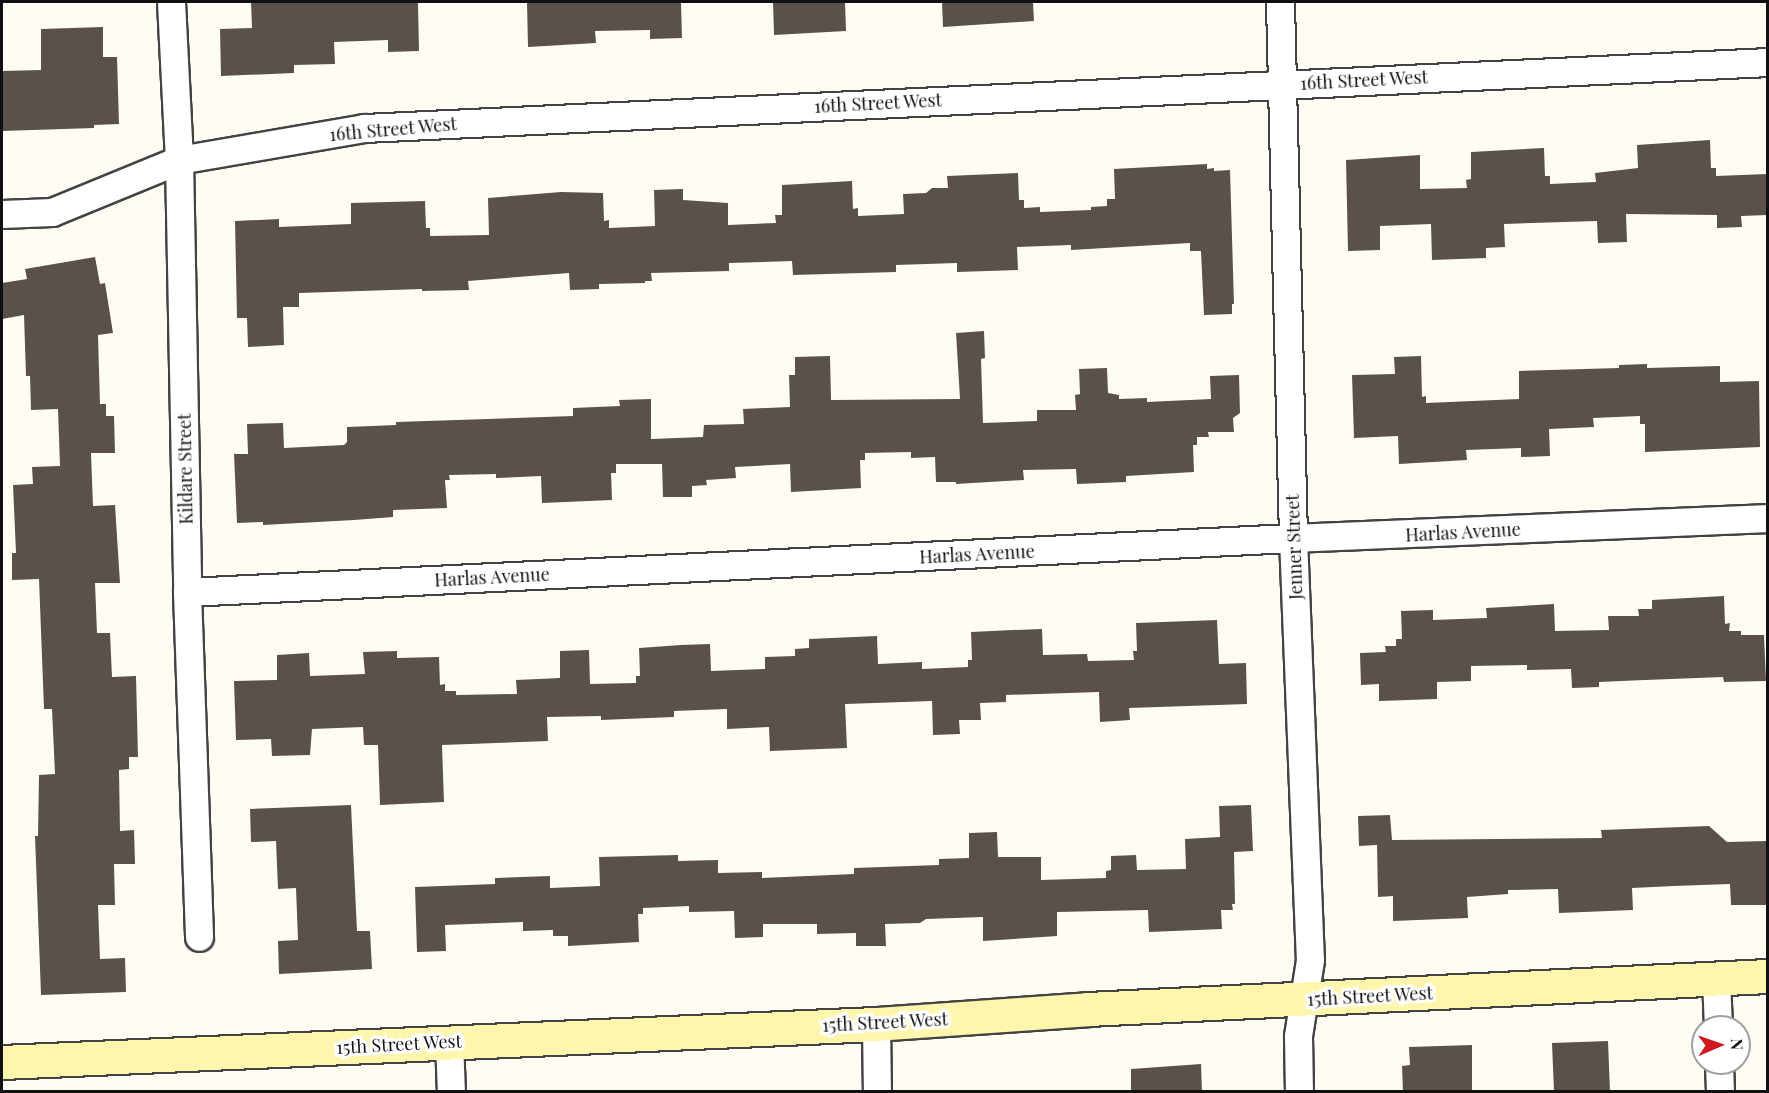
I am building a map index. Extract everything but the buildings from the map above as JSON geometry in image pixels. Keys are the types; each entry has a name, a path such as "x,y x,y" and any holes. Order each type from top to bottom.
{"street":[{"name":"Kildare Street","path":"171,2 179,160 187,592 199,937"},
{"name":"Jenner Street","path":"1280,2 1293,538 1310,960 1302,999 1298,1036 1299,1092"},
{"name":"16th Street West","path":"2,214 52,212 179,160 364,128 1767,62"},
{"name":"Harlas Avenue","path":"187,592 1293,538 1767,518"},
{"name":"15th Street West","path":"2,1062 876,1024 1088,1009 1767,976"},
{"path":"1716,978 1718,1015"},
{"path":"876,1024 877,1092"},
{"path":"449,1041 451,1092"},
{"path":"1719,1075 1720,1092"}]}
